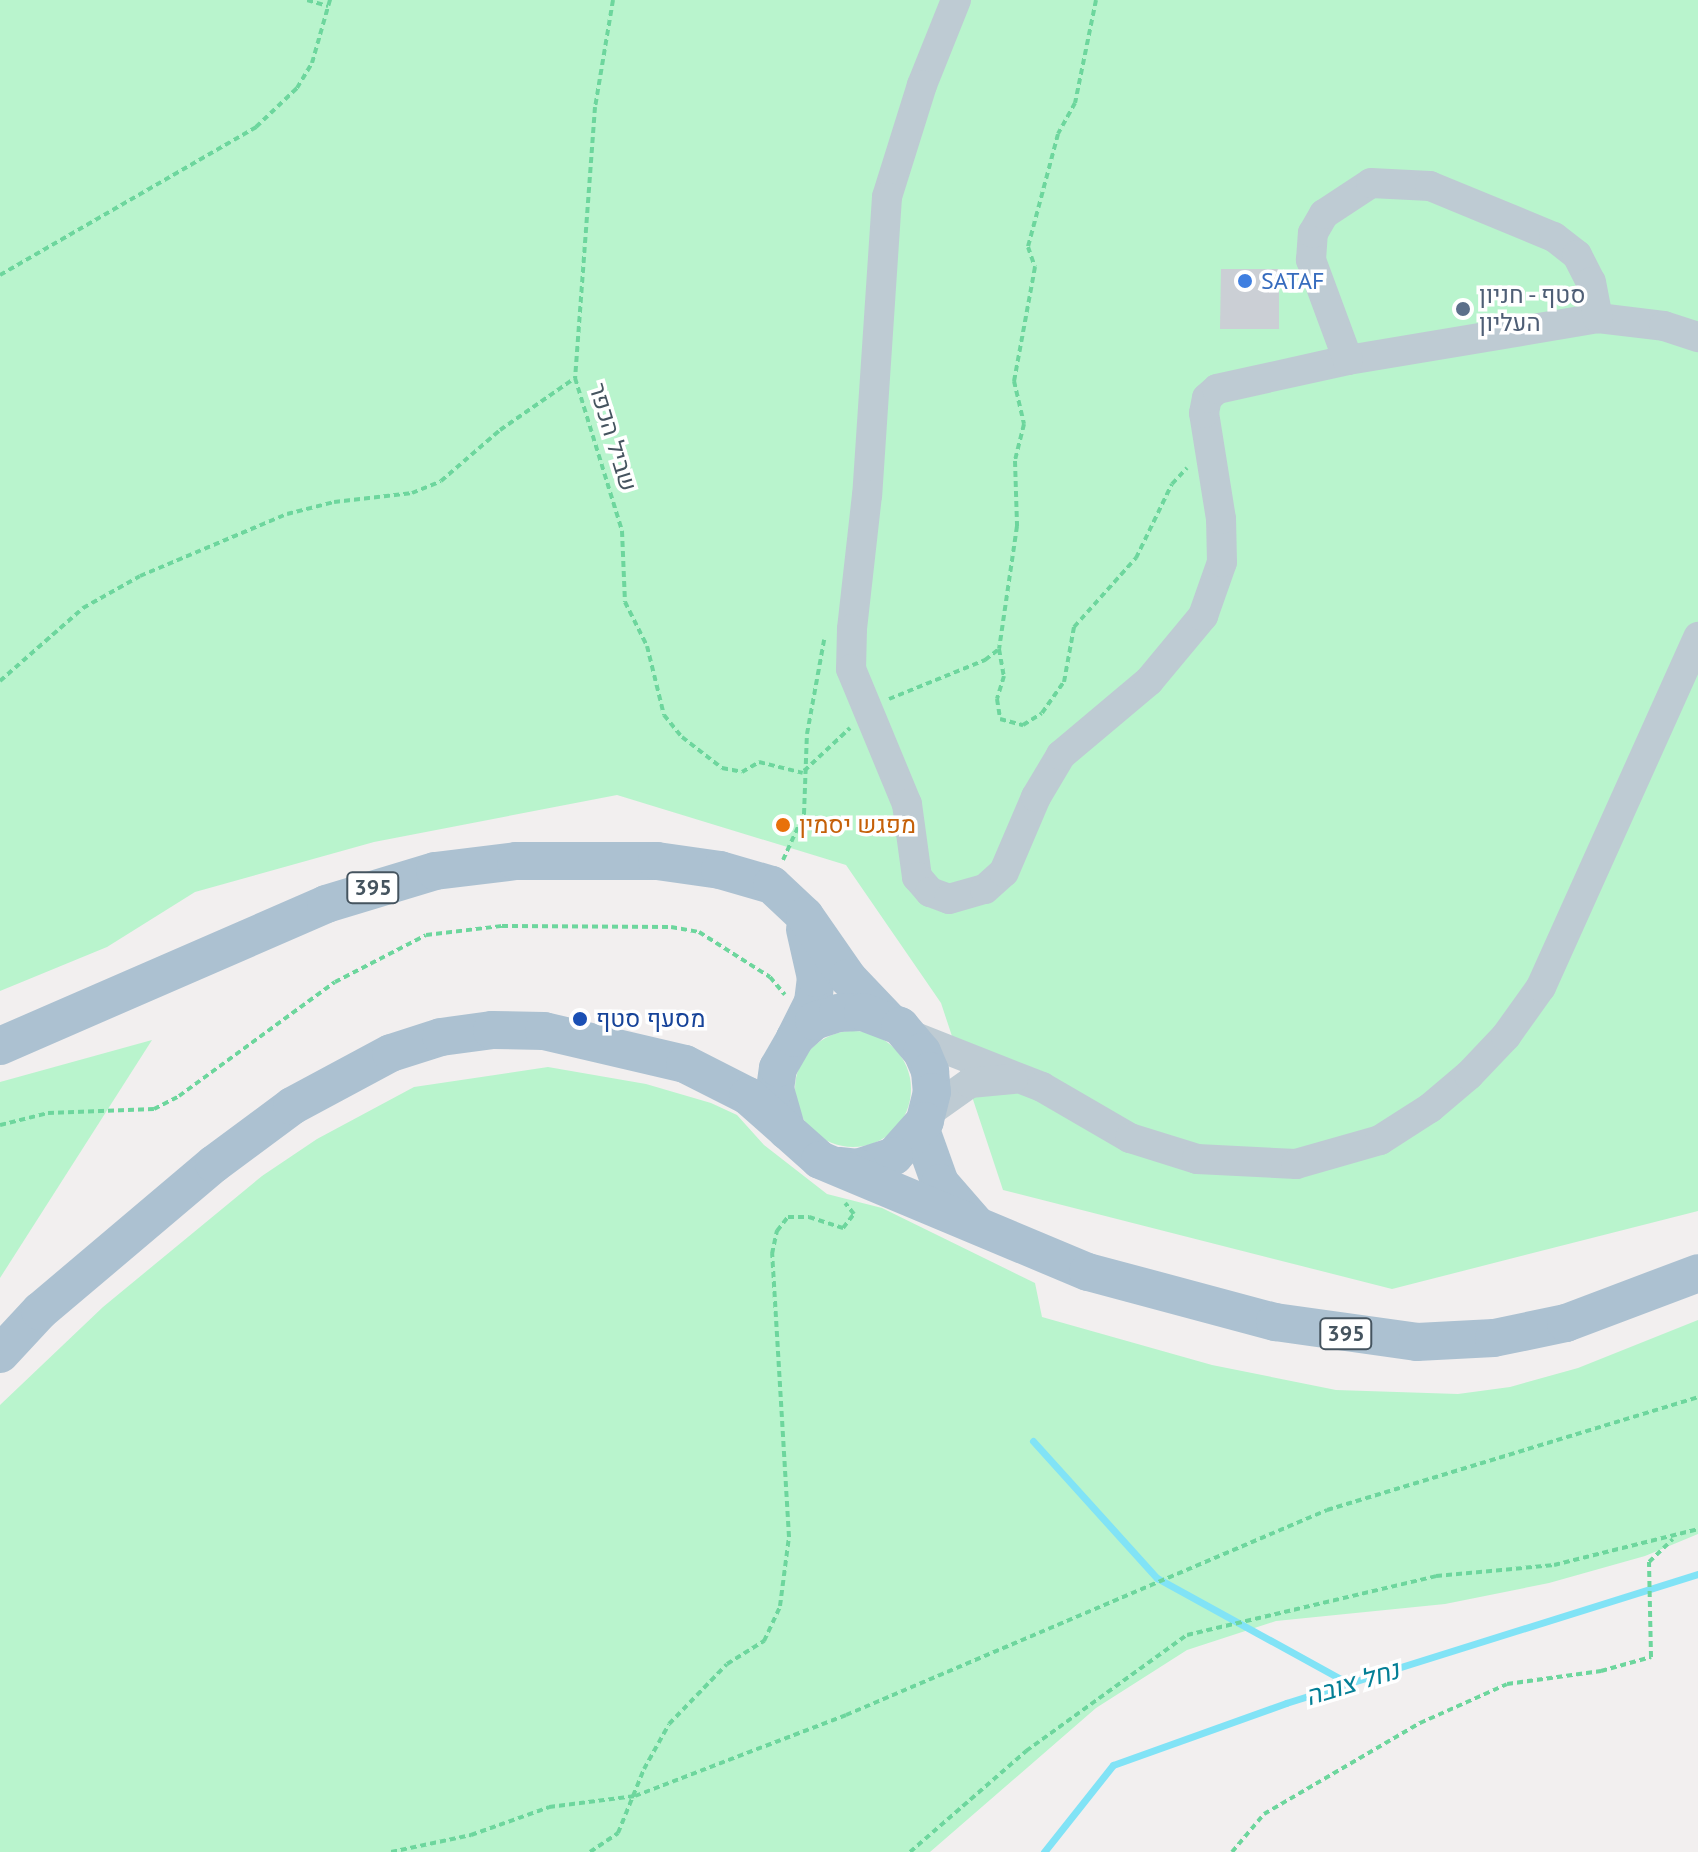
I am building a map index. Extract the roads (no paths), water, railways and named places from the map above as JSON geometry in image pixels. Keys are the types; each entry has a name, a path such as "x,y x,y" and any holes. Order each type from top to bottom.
{"main road":[{"name":"395","path":"0,1046 326,904 435,871 516,861 657,861 720,870 782,894 824,940 848,978 899,1027 930,1071 925,1121 951,1201 997,1235"},
{"path":"782,894 808,936 816,978 813,1002 791,1043 775,1089 787,1131"},
{"path":"685,1064 746,1063 791,1043 814,1021 838,1013 863,1012 899,1027"},
{"path":"0,1354 40,1311 214,1164 342,1075 391,1053 441,1037 492,1030 544,1031 685,1064 748,1096 787,1131"},
{"path":"830,1163 886,1160 925,1121"},
{"name":"395","path":"787,1131 830,1163 1088,1272 1175,1298 1275,1322 1417,1342 1494,1338 1552,1326 1698,1273"}],"street":[{"path":"956,0 922,85 887,197 867,495 852,629 851,669 866,713 907,804 917,877 930,892 949,899 985,889 1004,872 1036,797 1061,755 1149,681 1203,616 1222,562 1221,519 1207,436 1207,398 1217,389 1348,360 1598,318 1664,326 1698,337"},
{"path":"1348,360 1311,260 1313,233 1324,214 1371,183 1430,186 1554,237 1577,255 1591,282 1598,318"},
{"path":"899,1027 1042,1087 1152,1146 1197,1159 1296,1164 1354,1150 1430,1108 1506,1036 1541,987 1698,637"},
{"path":"925,1121 953,1093 986,1078 1023,1080 1042,1087"}],"waterway":[{"path":"1033,1441 1157,1578 1350,1684"},
{"name":"נחל צובה","path":"1044,1852 1113,1765 1286,1703 1698,1574"}],"place":[{"name":"SATAF","path":"1245,281"},
{"name":"סטף - חניון העליון","path":"1463,309"},
{"name":"מפגש יסמין","path":"783,825"},
{"name":"מסעף סטף","path":"580,1019"}]}
